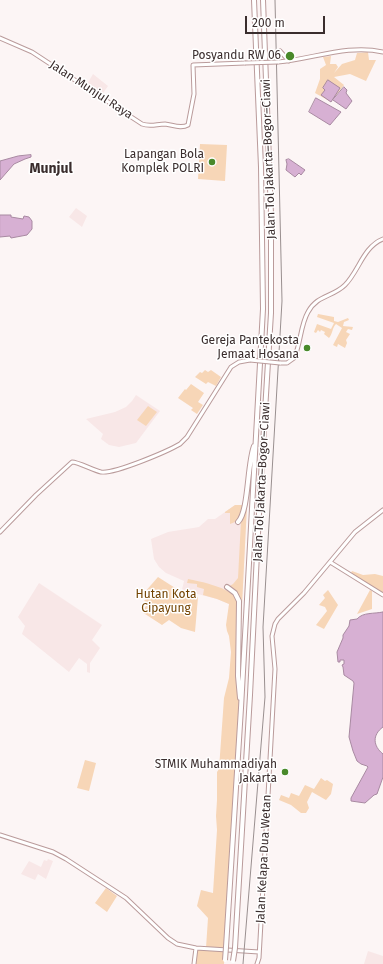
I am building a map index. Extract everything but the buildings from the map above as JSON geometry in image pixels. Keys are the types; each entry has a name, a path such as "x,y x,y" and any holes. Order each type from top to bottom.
{"highway":[{"name":"Jalan Tol Jakarta–Bogor–Ciawi","path":"225,962 241,708 261,353 263,289 261,167 254,0"},
{"name":"Jalan Tol Jakarta–Bogor–Ciawi","path":"233,963 250,695 271,313 271,214 263,0"},
{"path":"238,522 243,514 250,462 256,442"},
{"path":"227,587 235,593 239,601 238,676 241,708"}],"street":[{"name":"Jalan Munjul Raya","path":"0,38 32,52 142,124 149,126 164,124 188,126 194,97 193,65 289,61"},
{"path":"280,51 289,61 348,51 364,50 383,52"},
{"path":"0,532 36,495 72,462 76,462 90,469 106,472 128,466 180,444 187,437 231,367 239,362 250,360 287,363 294,358 304,322 310,308 321,298 336,292 345,285 370,248 383,239"},
{"name":"Jalan Kelapa Dua Wetan","path":"257,964 259,952 275,669 273,632 275,624 280,616 304,593 358,528 383,510"},
{"path":"330,562 383,594"},
{"path":"0,835 53,852 66,859 126,898 160,931 174,942 196,948 259,952"},
{"path":"194,964 196,948"}],"shaded area":[{"path":"93,74 108,86 101,96 86,86"},
{"path":"328,80 340,88 331,102 321,95 325,90 323,88"},
{"path":"344,87 347,90 346,93 352,101 346,109 333,100"},
{"path":"316,98 341,112 330,125 309,112"},
{"path":"31,155 31,157 14,164 0,180 0,161 18,156"},
{"path":"289,159 305,170 301,175 299,173 295,177 286,170 286,160"},
{"path":"76,208 87,216 82,227 69,217"},
{"path":"0,215 11,215 11,217 23,219 24,216 29,217 32,221 32,229 27,235 11,238 10,236 0,237"},
{"path":"136,395 160,411 136,443 119,447 109,445 101,439 103,434 86,419 115,412 126,407"},
{"path":"235,505 247,505 241,625 228,619 229,604 217,599 182,590 184,581 166,573 159,567 154,559 151,539 168,532 199,527 208,519 215,519"},
{"path":"39,583 102,625 92,640 100,648 90,663 90,673 87,672 87,664 79,658 69,672 22,634 25,626 18,617"},
{"path":"383,612 383,727 377,733 375,740 377,748 383,754 383,777 377,794 365,803 351,801 351,798 368,767 357,761 349,737 354,683 344,675 342,665 344,664 344,660 340,660 340,662 338,662 337,652 343,635 349,626 350,620 357,619 365,614"},
{"path":"48,859 53,861 46,879 38,874 35,880 21,874 29,861 41,867 44,860 47,861"},
{"path":"368,951 383,956 383,964 364,964"}],"green space":[{"path":"368,52 369,60 376,60 366,81 350,74 334,77 344,85 331,102 315,93 320,79 320,69 326,65 323,57 331,56 330,64 336,64 338,67 334,73 342,64 355,60 357,53"},
{"name":"Lapangan Bola Komplek POLRI","path":"200,144 227,145 225,181 198,179"},
{"path":"318,314 334,317 334,321 338,322 348,318 349,320 344,322 343,326 353,327 352,330 348,329 346,332 350,334 346,340 347,343 345,348 338,344 337,347 333,345 342,328 336,324 329,338 324,334 325,332 321,330 320,332 318,330 316,333 314,332 317,324 331,329 334,323 317,317"},
{"path":"205,370 208,372 211,370 221,377 216,386 208,382 206,384 195,377 200,372 202,373"},
{"path":"191,384 204,393 198,402 203,405 197,414 191,410 193,408 178,398"},
{"path":"148,406 157,412 146,426 137,420"},
{"path":"235,505 243,505 242,511 240,517 230,524 230,513 225,512"},
{"path":"247,505 240,625 241,605 228,587 238,578 241,521"},
{"path":"352,571 363,575 375,574 383,576 383,593 350,575"},
{"name":"Hutan Kota Cipayung","path":"158,577 183,593 198,597 195,632 181,628 169,620 162,625 142,612 148,603 144,601 148,597 144,593"},
{"path":"188,579 222,588 233,595 236,599 238,612 236,624 239,625 238,659 241,709 224,964 194,964 196,948 206,948 208,918 197,906 201,890 213,893 217,830 217,772 219,769 224,698 229,678 231,652 226,625 229,604 203,595 204,589 197,587 197,584 187,583"},
{"path":"328,590 338,605 324,629 316,625 327,611 325,607 319,605 325,598 323,595"},
{"path":"370,590 372,591 372,609 357,614"},
{"path":"85,760 96,763 89,791 77,788"},
{"path":"321,778 333,784 331,794 326,800 312,792 307,802 309,808 306,813 301,813 291,805 279,800 281,795 289,798 291,793 299,796 305,785 314,789"},
{"path":"106,888 117,896 107,912 95,903"}],"tram line":[{"path":"243,964 265,697 263,627 282,301 275,0"}],"place":[{"name":"Posyandu RW 06","path":"290,56"},
{"name":"Lapangan Bola Komplek POLRI","path":"212,162"},
{"name":"Gereja Pantekosta Jemaat Hosana","path":"307,348"},
{"name":"STMIK Muhammadiyah Jakarta","path":"285,772"}],"district":[{"name":"Munjul","path":"51,169"}]}
